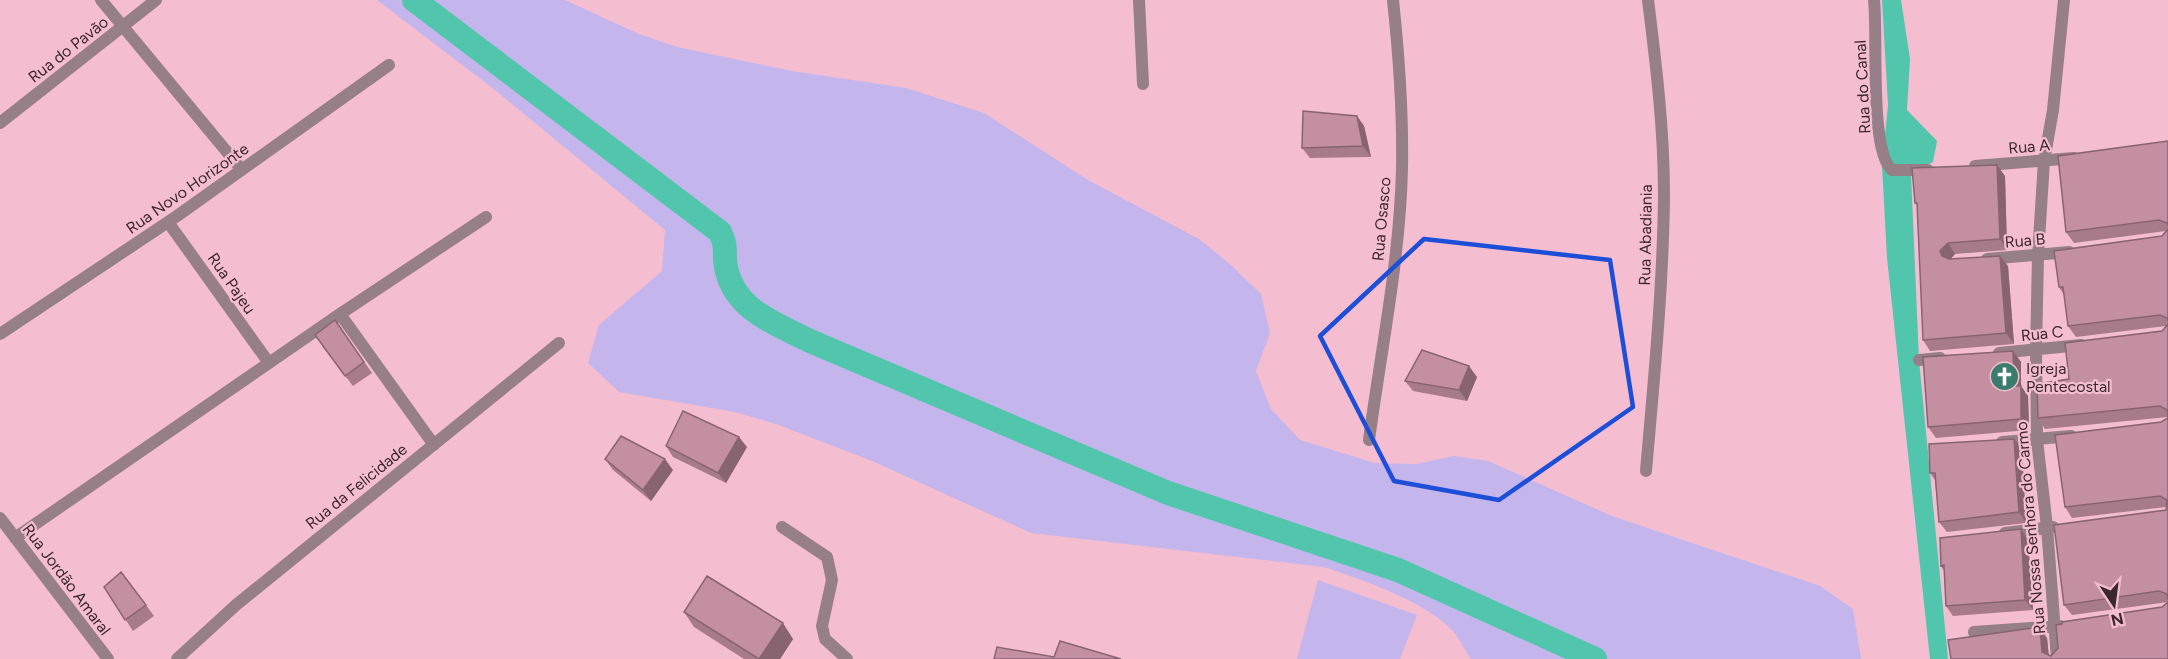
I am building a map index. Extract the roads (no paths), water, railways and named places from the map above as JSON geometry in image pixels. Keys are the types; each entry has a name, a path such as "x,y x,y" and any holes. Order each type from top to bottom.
{"street":[{"path":"101,0 242,170"},
{"name":"Rua do Pavão","path":"0,123 156,0"},
{"path":"1139,0 1143,84"},
{"name":"Rua Osasco","path":"1369,440 1395,249 1402,170 1400,69 1393,0"},
{"name":"Rua Abadiania","path":"1646,471 1660,311 1664,193 1658,83 1648,0"},
{"name":"Rua do Canal","path":"1874,0 1878,124 1887,164 1892,170 1941,169"},
{"name":"Rua Nossa Senhora do Carmo","path":"2057,659 2047,527 2037,440 2036,350 2038,256 2044,161 2053,110 2064,0"},
{"name":"Rua Novo Horizonte","path":"0,334 168,222 389,65"},
{"name":"Rua A","path":"1964,167 2089,156"},
{"path":"15,538 340,314 486,217"},
{"name":"Rua Pajeu","path":"168,222 269,363"},
{"name":"Rua B","path":"1979,260 2085,250"},
{"path":"340,314 434,445"},
{"name":"Rua da Felicidade","path":"177,659 236,604 559,343"},
{"name":"Rua C","path":"1990,354 2091,344"},
{"path":"1919,360 1954,357"},
{"path":"1993,443 2085,435"},
{"name":"Rua Jordão Amaral","path":"0,518 108,659"},
{"path":"1991,535 2069,525"},
{"path":"782,526 827,557 832,580 822,626 825,639 847,659"},
{"path":"1974,632 2077,623"}],"waterway":[{"path":"414,0 720,232 731,282 747,305 758,314 810,341 1168,493 1398,570 1595,659"}],"place":[{"name":"Igreja Pentecostal","path":"2005,377"}]}
